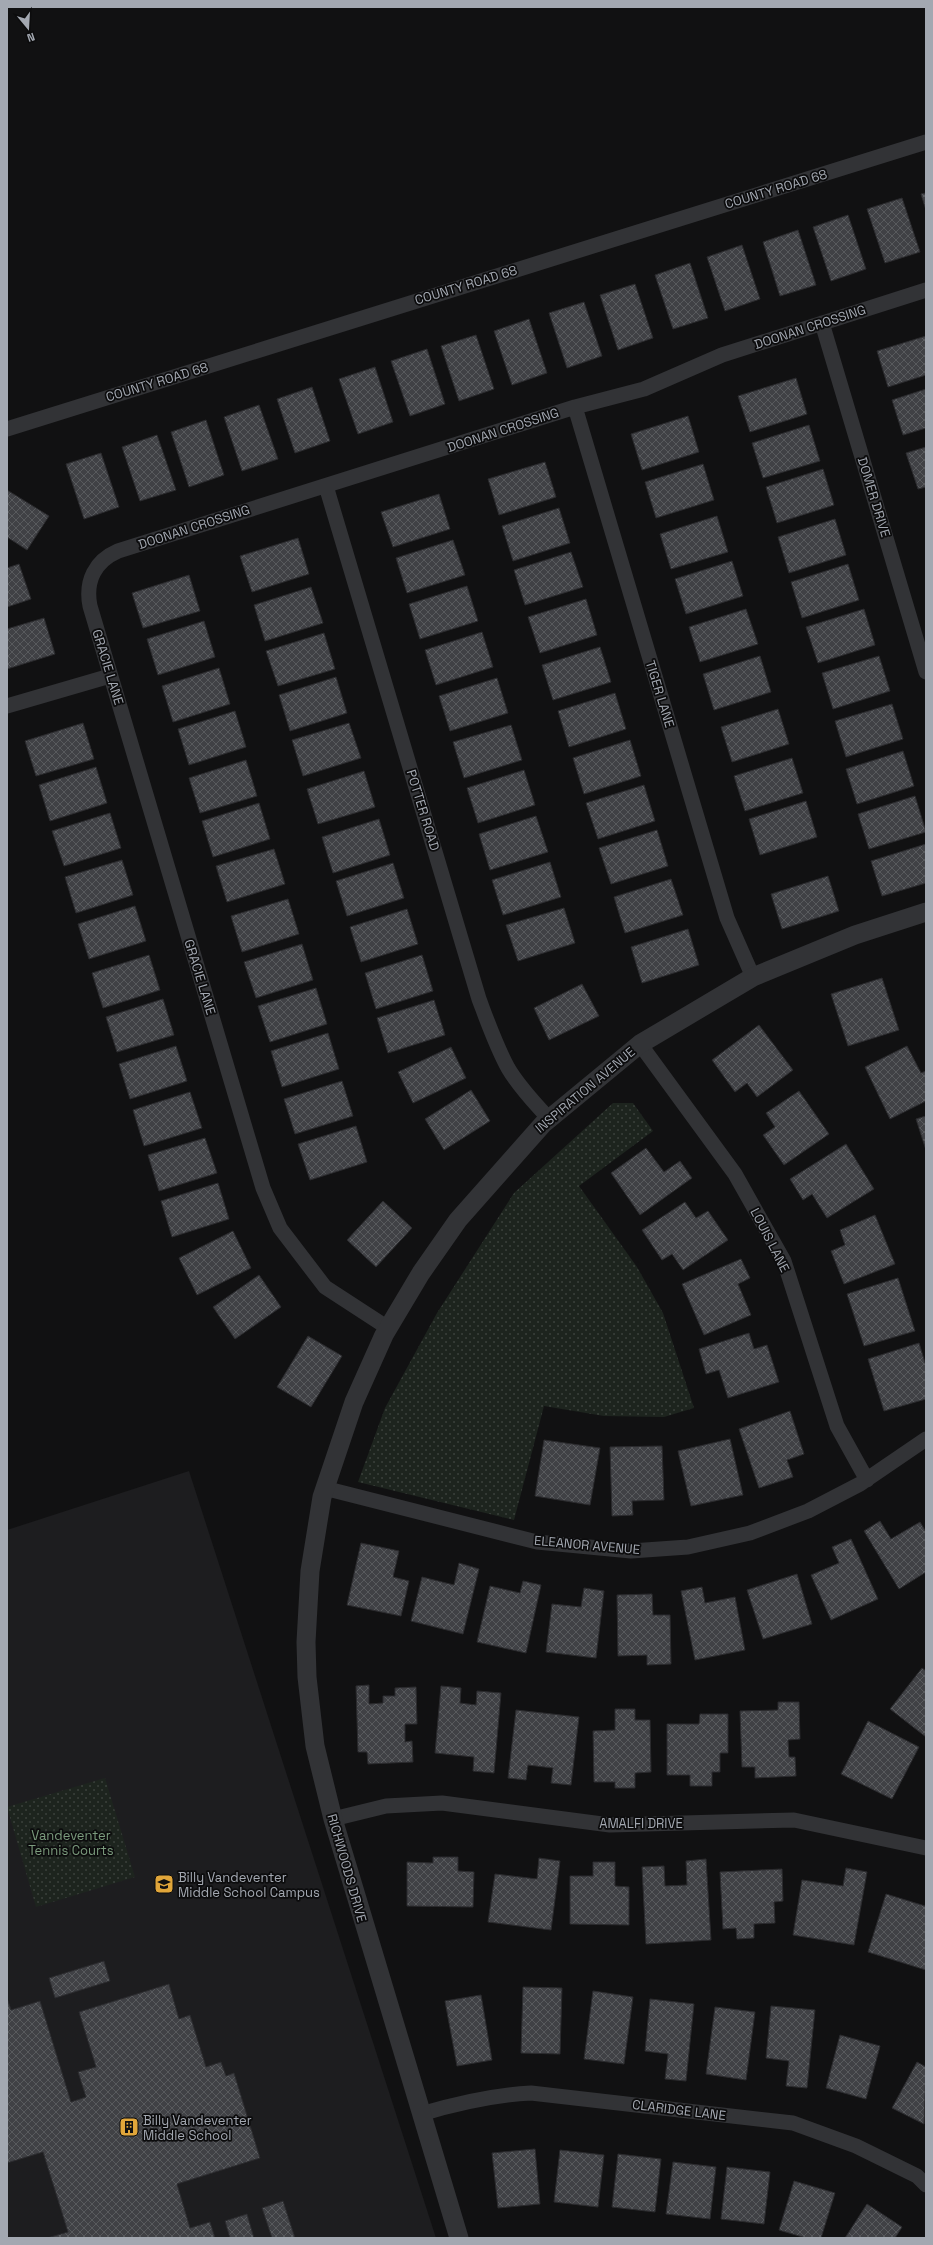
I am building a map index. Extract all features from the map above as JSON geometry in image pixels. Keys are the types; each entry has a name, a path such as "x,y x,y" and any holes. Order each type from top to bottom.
{"street":[{"name":"COUNTY ROAD 68","path":"7,429 926,142"},
{"name":"DOONAN CROSSING","path":"90,580 104,559 118,551 575,408 644,389 722,355 926,290"},
{"name":"DOMER DRIVE","path":"822,323 926,672"},
{"name":"TIGER LANE","path":"575,408 727,918 753,978"},
{"name":"POTTER ROAD","path":"326,486 492,1035 508,1069 549,1119"},
{"name":"GRACIE LANE","path":"90,580 88,597 90,606 263,1188 280,1228 325,1287 388,1328"},
{"path":"7,706 110,676"},
{"name":"INSPIRATION AVENUE","path":"324,1488 354,1402 388,1328 421,1273 458,1220 500,1171 549,1119 640,1044 753,978 855,935 926,912"},
{"name":"LOUIS LANE","path":"640,1044 735,1174 784,1261 838,1426 867,1480"},
{"name":"ELEANOR AVENUE","path":"324,1488 537,1542 631,1551 688,1547 750,1533 808,1511 867,1480 926,1439"},
{"name":"RICHWOODS DRIVE","path":"324,1488 310,1570 306,1642 309,1705 315,1746 333,1819 459,2238"},
{"name":"AMALFI DRIVE","path":"333,1819 386,1806 442,1803 610,1825 794,1820 926,1848"},
{"name":"CLARIDGE LANE","path":"421,2114 459,2102 489,2097 531,2093 794,2123 856,2146 916,2176 926,2184"}],"shaded area":[{"name":"Billy Vandeventer Middle School Campus","path":"189,1471 436,2238 7,2238 7,1530"}],"green space":[{"path":"613,1103 633,1103 653,1131 579,1186 637,1267 663,1313 694,1408 664,1417 604,1416 544,1406 514,1520 358,1482 385,1408 437,1313 514,1193"},
{"name":"Vandeventer Tennis Courts","path":"105,1778 135,1877 36,1907 7,1807"}],"building":[{"path":"926,193 926,210 921,194"},
{"path":"902,198 920,252 885,263 867,209"},
{"path":"848,215 866,269 831,281 813,227"},
{"path":"798,230 816,285 780,296 763,242"},
{"path":"742,245 760,299 725,311 707,257"},
{"path":"690,263 708,318 673,329 655,275"},
{"path":"635,284 653,338 618,350 600,295"},
{"path":"584,302 602,356 567,368 549,313"},
{"path":"529,319 547,373 512,385 494,331"},
{"path":"476,335 494,389 459,401 441,346"},
{"path":"926,336 926,375 888,387 877,351"},
{"path":"427,349 445,404 410,416 391,361"},
{"path":"375,367 393,422 358,434 339,379"},
{"path":"796,378 807,414 750,432 738,396"},
{"path":"312,387 330,441 295,453 277,399"},
{"path":"926,389 926,428 903,435 892,400"},
{"path":"259,405 278,459 242,471 224,417"},
{"path":"688,416 699,452 642,470 631,434"},
{"path":"206,420 224,475 189,487 171,432"},
{"path":"809,425 820,461 763,478 752,443"},
{"path":"157,435 176,490 140,501 122,447"},
{"path":"926,447 926,487 918,489 906,453"},
{"path":"101,453 119,507 84,519 66,464"},
{"path":"545,462 556,497 499,515 488,479"},
{"path":"703,464 714,500 656,518 645,482"},
{"path":"823,469 834,505 777,523 766,487"},
{"path":"7,490 49,516 27,550 7,537"},
{"path":"439,494 450,529 393,547 381,512"},
{"path":"559,508 570,543 513,561 502,526"},
{"path":"717,516 728,552 671,569 660,534"},
{"path":"835,519 846,555 789,573 778,537"},
{"path":"298,538 309,574 252,592 240,556"},
{"path":"453,540 465,575 407,593 396,558"},
{"path":"571,552 583,587 525,605 514,570"},
{"path":"732,561 743,596 686,614 675,579"},
{"path":"19,564 31,599 7,607 7,568"},
{"path":"848,564 859,600 802,618 791,582"},
{"path":"189,575 200,611 143,628 132,593"},
{"path":"467,586 478,621 420,639 409,604"},
{"path":"311,587 323,623 265,641 254,605"},
{"path":"586,599 597,635 540,653 528,617"},
{"path":"746,609 758,644 700,662 689,627"},
{"path":"864,609 875,645 818,663 806,627"},
{"path":"44,618 55,654 7,669 7,629"},
{"path":"204,621 215,657 158,675 147,639"},
{"path":"482,632 493,667 436,685 425,650"},
{"path":"324,633 335,669 278,686 266,651"},
{"path":"600,647 611,682 553,700 542,665"},
{"path":"760,656 771,692 714,710 703,674"},
{"path":"879,656 890,691 833,709 822,673"},
{"path":"219,668 230,704 173,722 162,686"},
{"path":"336,677 347,713 290,731 279,695"},
{"path":"497,678 508,713 450,731 439,696"},
{"path":"615,693 626,729 569,747 558,711"},
{"path":"892,704 903,739 846,757 835,721"},
{"path":"778,709 789,744 732,762 721,727"},
{"path":"235,711 246,747 189,765 178,729"},
{"path":"83,723 94,759 36,776 25,741"},
{"path":"349,723 361,758 303,776 292,740"},
{"path":"511,725 522,760 464,778 453,742"},
{"path":"630,740 641,776 584,794 573,758"},
{"path":"903,751 914,786 857,804 846,769"},
{"path":"792,758 803,793 745,811 734,776"},
{"path":"246,760 257,796 200,813 189,778"},
{"path":"96,767 107,803 50,821 39,785"},
{"path":"524,770 535,805 478,823 467,788"},
{"path":"364,771 375,807 318,824 307,789"},
{"path":"644,785 655,821 598,839 586,803"},
{"path":"915,796 926,832 869,849 858,814"},
{"path":"806,801 817,837 760,855 749,819"},
{"path":"259,803 270,839 213,857 202,821"},
{"path":"110,813 121,848 64,866 52,831"},
{"path":"536,816 548,852 490,870 479,834"},
{"path":"379,819 390,855 333,873 322,837"},
{"path":"657,830 668,866 611,884 599,848"},
{"path":"926,844 926,883 882,896 871,861"},
{"path":"274,849 285,884 227,902 216,866"},
{"path":"122,860 133,895 76,913 65,877"},
{"path":"550,862 561,897 503,915 492,880"},
{"path":"393,863 404,898 347,916 336,881"},
{"path":"828,876 839,911 782,929 771,894"},
{"path":"671,879 683,915 625,933 614,897"},
{"path":"288,899 299,934 242,952 231,916"},
{"path":"135,906 146,941 89,959 78,924"},
{"path":"564,908 575,943 518,961 506,925"},
{"path":"407,909 418,944 361,962 350,927"},
{"path":"688,929 699,965 642,983 631,947"},
{"path":"302,944 313,980 256,998 244,962"},
{"path":"149,955 160,990 103,1008 92,973"},
{"path":"422,955 433,991 376,1009 365,973"},
{"path":"882,978 899,1030 848,1046 831,994"},
{"path":"582,984 599,1016 549,1040 534,1008"},
{"path":"316,988 327,1024 270,1042 258,1006"},
{"path":"163,999 174,1035 117,1052 106,1017"},
{"path":"434,1000 445,1035 388,1053 377,1018"},
{"path":"759,1025 793,1070 757,1097 747,1083 735,1092 712,1060"},
{"path":"328,1033 339,1069 282,1087 271,1051"},
{"path":"176,1046 187,1081 130,1099 119,1064"},
{"path":"907,1046 921,1073 926,1071 926,1101 890,1119 865,1067"},
{"path":"451,1047 466,1078 413,1103 398,1072"},
{"path":"342,1081 353,1116 295,1134 284,1099"},
{"path":"471,1090 490,1121 444,1150 425,1119"},
{"path":"799,1091 829,1134 784,1165 763,1135 775,1127 766,1113"},
{"path":"190,1092 202,1128 144,1146 133,1110"},
{"path":"926,1116 926,1150 916,1119"},
{"path":"356,1126 367,1162 310,1180 298,1144"},
{"path":"205,1138 217,1173 159,1191 148,1155"},
{"path":"846,1144 874,1189 827,1218 812,1194 803,1200 790,1179"},
{"path":"646,1148 664,1172 680,1161 692,1178 640,1215 611,1173"},
{"path":"218,1183 229,1219 172,1237 161,1201"},
{"path":"383,1201 412,1228 376,1267 347,1240"},
{"path":"685,1202 696,1218 708,1211 728,1240 683,1270 672,1254 662,1260 642,1230"},
{"path":"875,1215 895,1264 844,1284 831,1251 845,1245 840,1230"},
{"path":"233,1231 251,1268 197,1295 179,1258"},
{"path":"741,1259 750,1278 738,1284 751,1315 704,1335 682,1284"},
{"path":"259,1275 281,1307 235,1339 213,1307"},
{"path":"898,1278 915,1331 864,1346 847,1294"},
{"path":"749,1333 754,1349 767,1345 779,1382 728,1398 719,1370 706,1374 699,1349"},
{"path":"308,1336 342,1356 311,1407 277,1387"},
{"path":"919,1343 926,1366 926,1399 884,1411 868,1359"},
{"path":"790,1411 804,1454 787,1460 793,1477 759,1488 739,1429"},
{"path":"730,1439 743,1495 691,1506 678,1451"},
{"path":"544,1440 600,1448 590,1505 535,1496"},
{"path":"662,1446 664,1500 632,1501 633,1515 612,1516 610,1447"},
{"path":"880,1521 891,1539 920,1522 926,1532 926,1572 899,1589 864,1531"},
{"path":"851,1539 878,1599 831,1620 811,1575 839,1563 832,1547"},
{"path":"361,1543 399,1551 393,1577 409,1581 401,1616 347,1605"},
{"path":"459,1563 479,1569 463,1634 411,1621 422,1577 454,1585"},
{"path":"797,1574 812,1624 763,1639 747,1590"},
{"path":"523,1581 541,1585 526,1653 477,1642 490,1586 520,1593"},
{"path":"702,1587 705,1603 735,1597 745,1650 695,1660 681,1591"},
{"path":"584,1588 604,1591 596,1658 546,1652 552,1604 581,1607"},
{"path":"652,1594 653,1615 670,1615 671,1664 647,1665 647,1655 618,1656 617,1595"},
{"path":"922,1668 926,1671 926,1737 890,1709"},
{"path":"369,1685 369,1704 383,1703 383,1696 395,1696 395,1688 416,1687 417,1724 405,1724 405,1742 412,1741 413,1762 368,1764 367,1752 358,1752 356,1686"},
{"path":"441,1686 461,1688 460,1703 476,1705 477,1691 501,1693 494,1773 473,1771 474,1757 435,1753"},
{"path":"778,1702 799,1702 800,1739 788,1740 789,1757 795,1757 796,1776 755,1778 755,1767 742,1767 740,1711 778,1710"},
{"path":"615,1709 635,1709 635,1720 650,1720 651,1772 635,1773 635,1788 615,1788 615,1782 594,1782 593,1731 615,1730"},
{"path":"516,1710 579,1717 571,1785 551,1783 553,1768 528,1765 526,1780 508,1778"},
{"path":"700,1714 728,1714 728,1753 720,1753 720,1772 712,1772 712,1786 690,1786 690,1775 667,1775 667,1724 699,1724"},
{"path":"868,1721 919,1747 892,1799 841,1774"},
{"path":"433,1857 458,1857 458,1871 474,1872 473,1907 407,1906 407,1862 433,1863"},
{"path":"539,1858 560,1861 551,1930 488,1922 495,1874 537,1879"},
{"path":"706,1859 711,1940 646,1944 642,1867 664,1866 665,1886 687,1885 686,1861"},
{"path":"593,1862 615,1862 615,1886 629,1887 629,1925 570,1924 570,1876 593,1876"},
{"path":"846,1868 867,1872 854,1945 793,1935 802,1880 843,1886"},
{"path":"782,1869 783,1901 774,1902 775,1923 754,1924 754,1938 737,1939 736,1928 723,1929 720,1872"},
{"path":"886,1894 925,1906 926,1902 926,1970 868,1952"},
{"path":"104,1961 110,1981 55,1998 49,1978"},
{"name":"Billy Vandeventer Middle School","path":"169,1984 179,2019 190,2015 206,2067 221,2062 226,2076 234,2073 260,2158 177,2184 190,2228 210,2222 215,2238 47,2238 68,2232 43,2152 7,2163 7,1998 11,2010 40,2001 71,2102 86,2097 78,2072 96,2067 79,2012"},
{"path":"523,1987 562,1988 560,2054 521,2053"},
{"path":"593,1991 633,1997 624,2064 584,2059"},
{"path":"481,1995 492,2060 457,2066 445,2001"},
{"path":"650,1999 694,2004 686,2081 665,2079 668,2054 645,2051"},
{"path":"771,2006 815,2010 807,2088 786,2086 789,2061 766,2058"},
{"path":"715,2007 755,2012 746,2080 706,2074"},
{"path":"840,2035 880,2046 866,2099 826,2088"},
{"path":"917,2062 926,2067 924,2124 892,2108"},
{"path":"535,2149 540,2204 498,2208 492,2153"},
{"path":"560,2150 604,2155 598,2207 554,2202"},
{"path":"618,2154 661,2159 655,2212 612,2207"},
{"path":"673,2162 716,2167 710,2219 666,2214"},
{"path":"727,2167 770,2172 764,2224 721,2219"},
{"path":"794,2181 835,2193 821,2238 806,2238 779,2230"},
{"path":"283,2201 295,2238 272,2238 262,2208"},
{"path":"867,2204 902,2227 895,2238 845,2238"},
{"path":"247,2214 254,2238 230,2238 225,2221"}],"place":[{"name":"Billy Vandeventer Middle School Campus","path":"164,1884"},
{"name":"Billy Vandeventer Middle School","path":"129,2127"}]}
